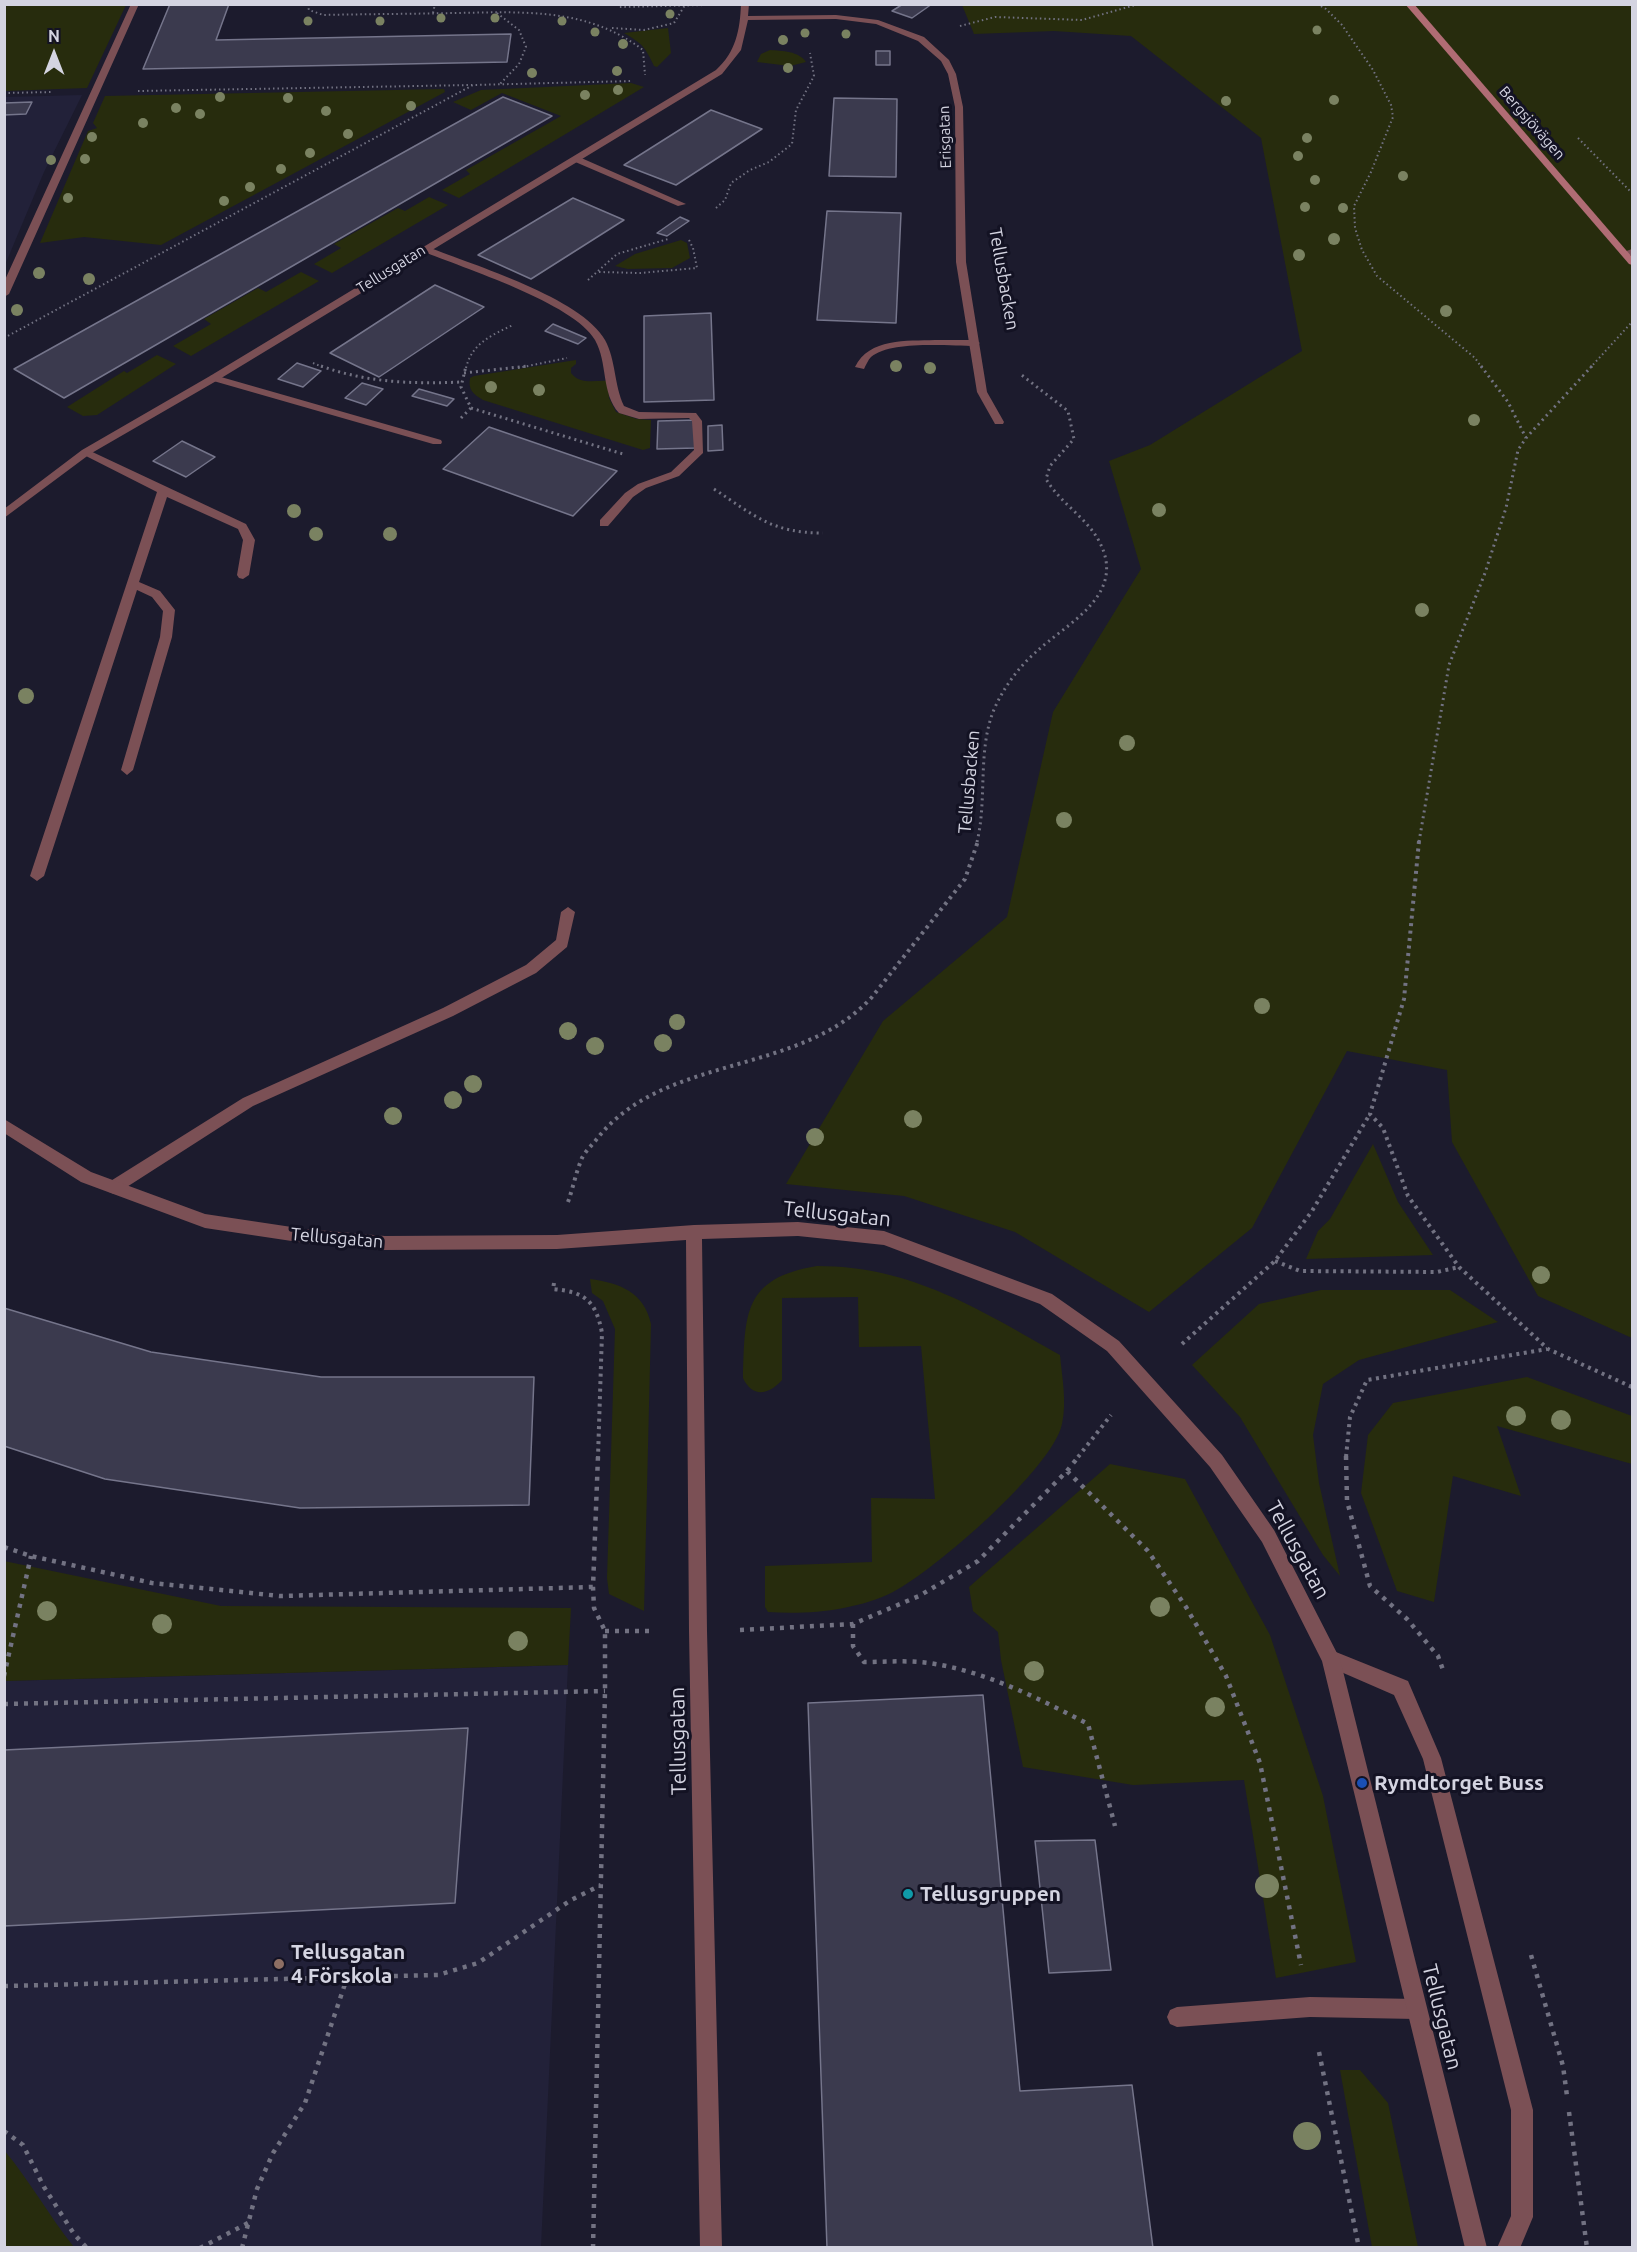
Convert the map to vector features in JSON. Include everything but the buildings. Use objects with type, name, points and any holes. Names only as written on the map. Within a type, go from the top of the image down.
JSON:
[{"type":"main road","name":"Bergsjövägen","points":[[1408,4],[1629,253],[1632,262]]},
{"type":"street","points":[[4,294],[135,4]]},
{"type":"street","name":"Tellusgatan","points":[[4,515],[86,452],[214,378],[723,68],[738,50],[742,40],[745,4]]},
{"type":"street","name":"Erisgatan","points":[[745,18],[836,16],[878,22],[921,39],[945,60],[952,74],[959,107],[961,262],[982,392],[999,422]]},
{"type":"street","points":[[576,159],[681,204]]},
{"type":"street","points":[[425,249],[560,304],[601,340],[610,365],[615,401],[621,410],[637,415],[692,415],[697,420],[699,451],[675,474],[642,486],[629,495],[604,523]]},
{"type":"street","points":[[860,367],[865,357],[878,349],[901,345],[975,343]]},
{"type":"street","points":[[214,378],[437,442]]},
{"type":"street","points":[[86,452],[242,527],[249,540],[243,575]]},
{"type":"street","points":[[37,876],[163,491]]},
{"type":"street","points":[[127,770],[166,637],[169,610],[156,594],[132,584]]},
{"type":"street","points":[[114,1187],[248,1102],[448,1012],[531,969],[562,943],[568,912]]},
{"type":"street","name":"Tellusgatan","points":[[4,1125],[86,1177],[205,1221],[305,1236],[386,1243],[557,1242],[694,1232],[798,1229],[884,1238],[1046,1299],[1113,1346],[1216,1461],[1268,1536],[1331,1659],[1476,2247]]},
{"type":"street","name":"Tellusgatan","points":[[694,1232],[698,1631],[711,2247]]},
{"type":"street","points":[[1331,1659],[1401,1688],[1432,1758],[1522,2110],[1522,2217],[1508,2247]]},
{"type":"street","points":[[1177,2017],[1310,2007],[1416,2009]]},
{"type":"path","points":[[307,4],[309,10],[323,15],[497,12],[566,14],[611,28],[631,40],[643,50],[646,80]]},
{"type":"path","points":[[433,13],[435,4]]},
{"type":"path","points":[[617,4],[619,7],[708,5]]},
{"type":"path","points":[[959,26],[995,17],[1053,21],[1082,20],[1139,4]]},
{"type":"path","points":[[1317,4],[1341,25],[1373,70],[1391,105],[1393,117],[1354,207],[1355,228],[1362,250],[1377,276],[1474,358],[1508,402],[1526,438]]},
{"type":"path","points":[[611,28],[644,30],[674,23],[685,5]]},
{"type":"path","points":[[497,12],[515,24],[524,35],[526,49],[523,61],[499,84]]},
{"type":"path","points":[[709,214],[725,200],[731,183],[769,162],[792,144],[796,110],[814,76],[810,51]]},
{"type":"path","points":[[4,93],[635,81]]},
{"type":"path","points":[[4,338],[473,85]]},
{"type":"path","points":[[598,272],[640,273],[697,268],[691,242],[684,234]]},
{"type":"path","points":[[437,442],[471,408],[461,387],[468,358],[482,340],[507,327],[553,310],[618,255],[673,238]]},
{"type":"path","points":[[1182,1344],[1275,1261],[1312,1212],[1370,1114],[1404,999],[1413,887],[1425,798],[1449,665],[1485,573],[1506,508],[1518,450],[1526,438],[1632,322]]},
{"type":"path","points":[[269,344],[324,367],[373,382],[408,384],[462,382]]},
{"type":"path","points":[[464,373],[523,367],[604,349]]},
{"type":"path","name":"Tellusbacken","points":[[557,1242],[576,1168],[594,1140],[613,1122],[653,1093],[682,1081],[815,1038],[849,1020],[869,1002],[966,879],[972,865],[981,827],[988,719],[1004,690],[1027,660],[1083,615],[1101,591],[1107,567],[1106,554],[1095,533],[1055,496],[1046,479],[1050,466],[1074,439],[1068,411],[1017,370]]},
{"type":"path","points":[[1370,1114],[1383,1128],[1407,1197],[1459,1268],[1548,1349],[1632,1387]]},
{"type":"path","points":[[557,1242],[553,1289],[571,1290],[584,1295],[594,1307],[602,1333],[593,1587],[594,1608],[604,1631],[605,1691],[593,2247]]},
{"type":"path","points":[[1275,1261],[1300,1271],[1437,1272],[1459,1268]]},
{"type":"path","points":[[604,1631],[698,1631],[853,1624],[919,1596],[978,1561],[1067,1471],[1111,1415]]},
{"type":"path","points":[[1067,1471],[1148,1551],[1186,1607],[1226,1676],[1260,1763],[1359,2247]]},
{"type":"path","points":[[4,1547],[30,1556],[152,1583],[280,1596],[593,1587]]},
{"type":"path","points":[[4,1676],[30,1556]]},
{"type":"path","points":[[853,1624],[853,1646],[864,1662],[936,1664],[986,1677],[1048,1703],[1088,1724],[1115,1826]]},
{"type":"path","points":[[4,1704],[605,1691]]},
{"type":"path","points":[[4,1986],[438,1975],[478,1963],[571,1900],[601,1885]]},
{"type":"path","points":[[242,2247],[257,2189],[273,2153],[305,2103],[347,1978]]},
{"type":"path","points":[[4,2131],[23,2145],[44,2187],[74,2234],[87,2247]]},
{"type":"path","points":[[200,2247],[248,2223]]},
{"type":"shaded area","points":[[82,95],[44,172],[5,265],[5,97]]},
{"type":"shaded area","name":"Tellusgatan 4 Förskola","points":[[568,1665],[541,2247],[5,2247],[4,1681]]},
{"type":"green space","points":[[4,5],[126,5],[87,88],[5,91]]},
{"type":"green space","points":[[962,5],[1632,5],[1632,1338],[1538,1296],[1452,1142],[1447,1070],[1347,1051],[1252,1228],[1149,1312],[1015,1232],[904,1196],[786,1184],[883,1021],[1007,917],[1053,712],[1141,569],[1109,461],[1150,445],[1302,351],[1261,138],[1131,36],[1054,31],[974,34]]},
{"type":"green space","points":[[668,28],[671,53],[657,67],[654,66],[643,46],[624,33]]},
{"type":"green space","points":[[770,50],[795,54],[806,62],[790,66],[757,62],[761,54]]},
{"type":"green space","points":[[631,83],[644,87],[459,198],[442,190],[470,174],[466,170],[561,116],[502,93],[471,110],[453,102],[481,90]]},
{"type":"green space","points":[[444,89],[445,92],[161,245],[84,237],[40,243],[88,131],[97,128],[93,123],[105,96]]},
{"type":"green space","points":[[429,197],[448,205],[332,273],[314,264],[341,248],[334,244],[398,208],[405,211]]},
{"type":"green space","points":[[681,240],[687,243],[690,258],[672,268],[628,269],[615,266],[635,254]]},
{"type":"green space","points":[[301,272],[319,281],[191,356],[173,346],[211,324],[204,319],[258,288],[266,292]]},
{"type":"green space","points":[[157,355],[176,364],[97,415],[83,416],[67,407],[124,371],[127,373]]},
{"type":"green space","points":[[576,360],[576,364],[571,368],[571,373],[575,377],[583,381],[608,381],[609,398],[616,412],[637,419],[651,420],[650,448],[643,450],[483,400],[474,394],[470,386],[470,378],[474,376]]},
{"type":"green space","points":[[1373,1144],[1398,1202],[1433,1255],[1306,1259],[1318,1231],[1330,1219]]},
{"type":"green space","points":[[817,1266],[851,1268],[915,1282],[973,1307],[1060,1355],[1064,1390],[1062,1424],[1054,1443],[1038,1466],[1015,1491],[990,1517],[912,1581],[879,1598],[848,1607],[800,1613],[768,1612],[765,1607],[765,1566],[872,1562],[871,1498],[935,1499],[921,1346],[859,1347],[858,1297],[782,1298],[782,1380],[772,1389],[761,1392],[751,1389],[743,1378],[745,1335],[753,1302],[774,1280]]},
{"type":"green space","points":[[590,1279],[611,1283],[629,1291],[643,1304],[651,1324],[644,1611],[609,1594],[607,1578],[615,1329],[603,1301],[592,1293]]},
{"type":"green space","points":[[1321,1290],[1450,1290],[1498,1322],[1359,1360],[1323,1384],[1313,1435],[1319,1483],[1340,1576],[1323,1555],[1240,1417],[1192,1365],[1259,1304]]},
{"type":"green space","points":[[1527,1377],[1632,1416],[1632,1464],[1497,1426],[1521,1496],[1453,1476],[1434,1602],[1397,1591],[1361,1493],[1368,1435],[1393,1403]]},
{"type":"green space","points":[[1110,1464],[1185,1479],[1270,1635],[1323,1796],[1356,1962],[1276,1978],[1244,1780],[1133,1785],[1023,1767],[1001,1660],[998,1632],[973,1611],[969,1587]]},
{"type":"green space","points":[[4,1561],[221,1606],[571,1608],[568,1665],[5,1681]]},
{"type":"green space","points":[[1340,2070],[1360,2070],[1388,2103],[1418,2247],[1372,2247]]},
{"type":"green space","points":[[4,2150],[56,2223],[74,2247],[5,2247]]},
{"type":"place","name":"Rymdtorget Buss","points":[[1362,1783]]},
{"type":"place","name":"Tellusgruppen","points":[[908,1894]]},
{"type":"place","name":"Tellusgatan 4 Förskola","points":[[279,1964]]}]
